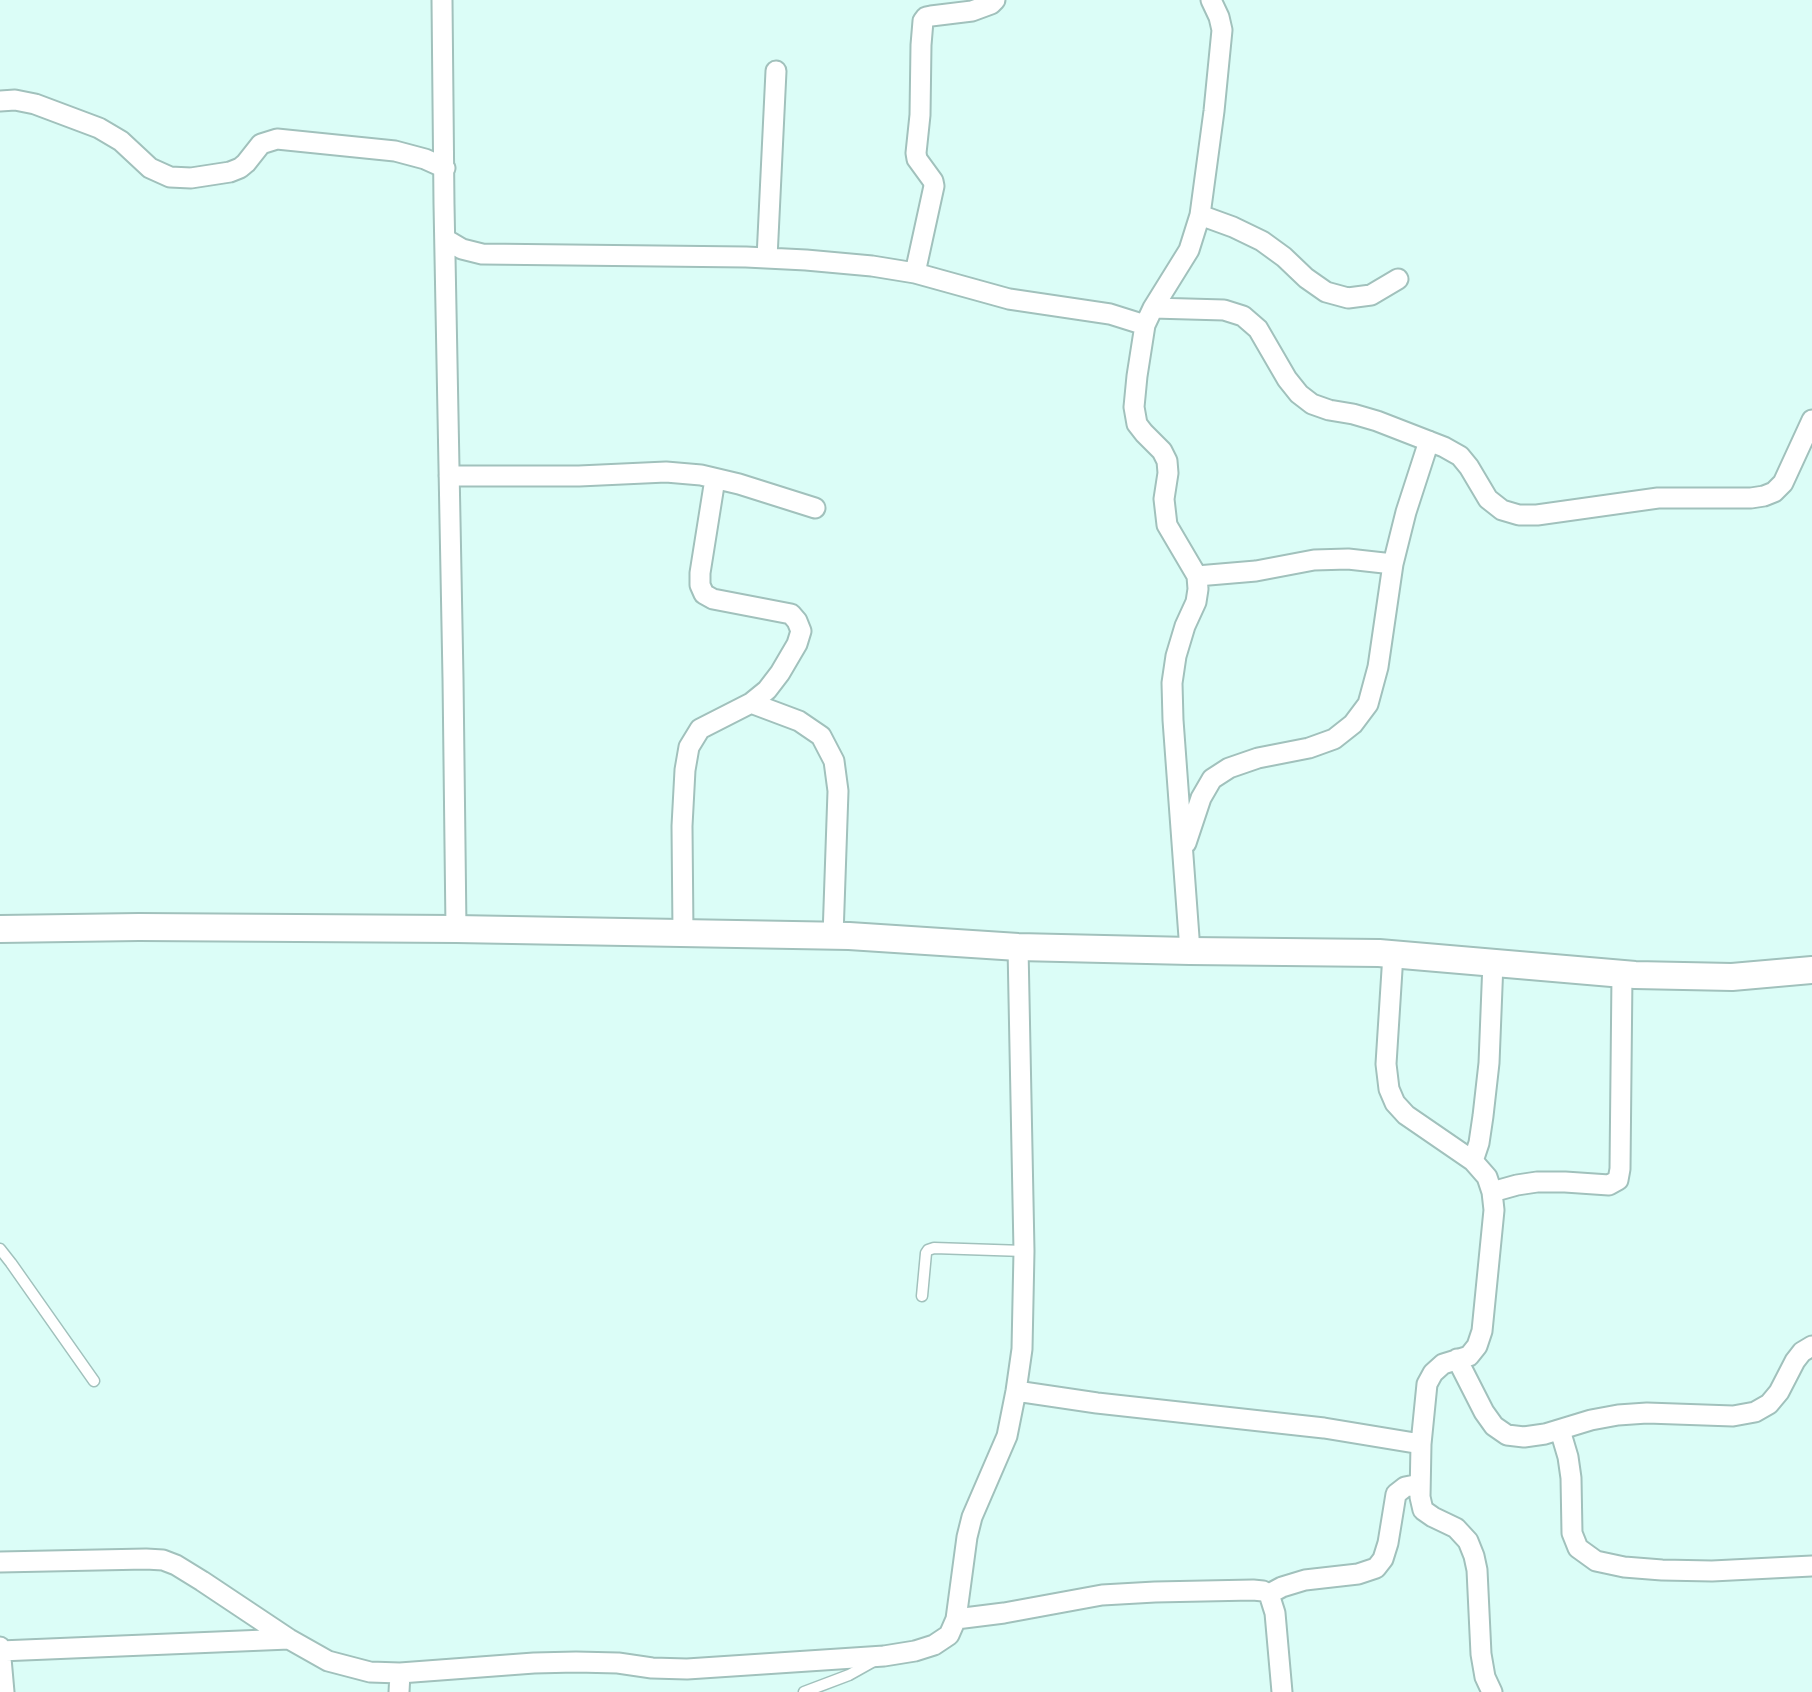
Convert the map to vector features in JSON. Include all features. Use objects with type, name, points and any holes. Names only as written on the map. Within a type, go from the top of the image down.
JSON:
[{"type":"street","points":[[443,0],[456,929]]},
{"type":"street","points":[[915,273],[934,186],[933,181],[920,167],[916,153],[923,21],[930,16],[972,11],[995,0]]},
{"type":"street","points":[[1190,951],[1172,683],[1176,656],[1196,602],[1197,576],[1167,525],[1164,499],[1167,461],[1162,451],[1137,424],[1134,407],[1149,316],[1189,250],[1200,215],[1222,30],[1211,0]]},
{"type":"street","points":[[766,258],[776,71]]},
{"type":"street","points":[[0,101],[15,100],[35,104],[99,128],[121,141],[150,167],[170,177],[191,178],[230,172],[246,163],[261,144],[276,138],[395,151],[445,168]]},
{"type":"street","points":[[1200,215],[1262,241],[1326,292],[1348,298],[1371,295],[1398,279]]},
{"type":"street","points":[[445,239],[463,249],[482,254],[766,258],[872,266],[915,273],[1009,299],[1110,314],[1149,316],[1224,310],[1243,316],[1258,329],[1287,379],[1298,394],[1312,404],[1377,421],[1460,456],[1488,499],[1502,510],[1519,515],[1537,515],[1658,498],[1764,496],[1774,492],[1783,483],[1812,420]]},
{"type":"street","points":[[1182,854],[1201,798],[1212,779],[1229,768],[1258,758],[1334,739],[1353,724],[1368,704],[1378,667],[1393,564],[1406,512],[1429,441]]},
{"type":"street","points":[[449,475],[579,476],[666,472],[701,475],[815,508]]},
{"type":"street","points":[[683,933],[682,826],[689,747],[700,729],[751,703],[767,690],[797,644],[801,631],[791,614],[713,599],[704,594],[699,573],[715,479]]},
{"type":"street","points":[[1197,576],[1256,571],[1314,560],[1348,559],[1393,564]]},
{"type":"street","points":[[751,703],[799,721],[821,736],[834,761],[838,791],[833,936]]},
{"type":"street","points":[[0,929],[456,929],[833,936],[1018,947],[1393,954],[1622,974],[1732,977],[1812,970]]},
{"type":"street","points":[[0,1562],[163,1560],[176,1565],[289,1639],[328,1661],[399,1683],[534,1663],[618,1663],[687,1669],[884,1656],[934,1645],[949,1635],[956,1619],[963,1559],[972,1517],[1007,1436],[1022,1349],[1024,1251],[1018,947]]},
{"type":"street","points":[[1393,954],[1386,1064],[1389,1089],[1395,1103],[1406,1115],[1473,1161],[1487,1177],[1492,1192],[1494,1210],[1482,1331],[1478,1346],[1469,1356],[1443,1364],[1433,1373],[1427,1384],[1420,1484],[1423,1510],[1456,1528],[1468,1541],[1474,1556],[1481,1654],[1485,1677],[1492,1692]]},
{"type":"street","points":[[1473,1161],[1482,1125],[1489,1063],[1493,962]]},
{"type":"street","points":[[1775,973],[1812,979]]},
{"type":"street","points":[[1492,1192],[1537,1182],[1609,1185],[1618,1181],[1622,974]]},
{"type":"street","points":[[1457,1359],[1494,1426],[1507,1435],[1524,1437],[1545,1434],[1591,1420],[1628,1414],[1734,1416],[1755,1412],[1769,1404],[1779,1392],[1795,1361],[1802,1352],[1812,1346]]},
{"type":"street","points":[[1016,1391],[1097,1403],[1324,1428],[1421,1444]]},
{"type":"street","points":[[1560,1430],[1571,1478],[1572,1533],[1578,1548],[1596,1561],[1624,1567],[1712,1571],[1812,1566]]},
{"type":"street","points":[[1269,1594],[1305,1580],[1358,1574],[1376,1568],[1383,1559],[1388,1543],[1396,1494],[1405,1487],[1420,1484]]},
{"type":"street","points":[[956,1619],[1102,1595],[1263,1591],[1269,1594],[1275,1613],[1282,1692]]},
{"type":"street","points":[[4,1692],[0,1649],[289,1639]]},
{"type":"lane","points":[[0,1249],[94,1381]]},
{"type":"lane","points":[[922,1296],[928,1250],[1024,1251]]},
{"type":"lane","points":[[804,1692],[849,1675],[884,1656]]}]
